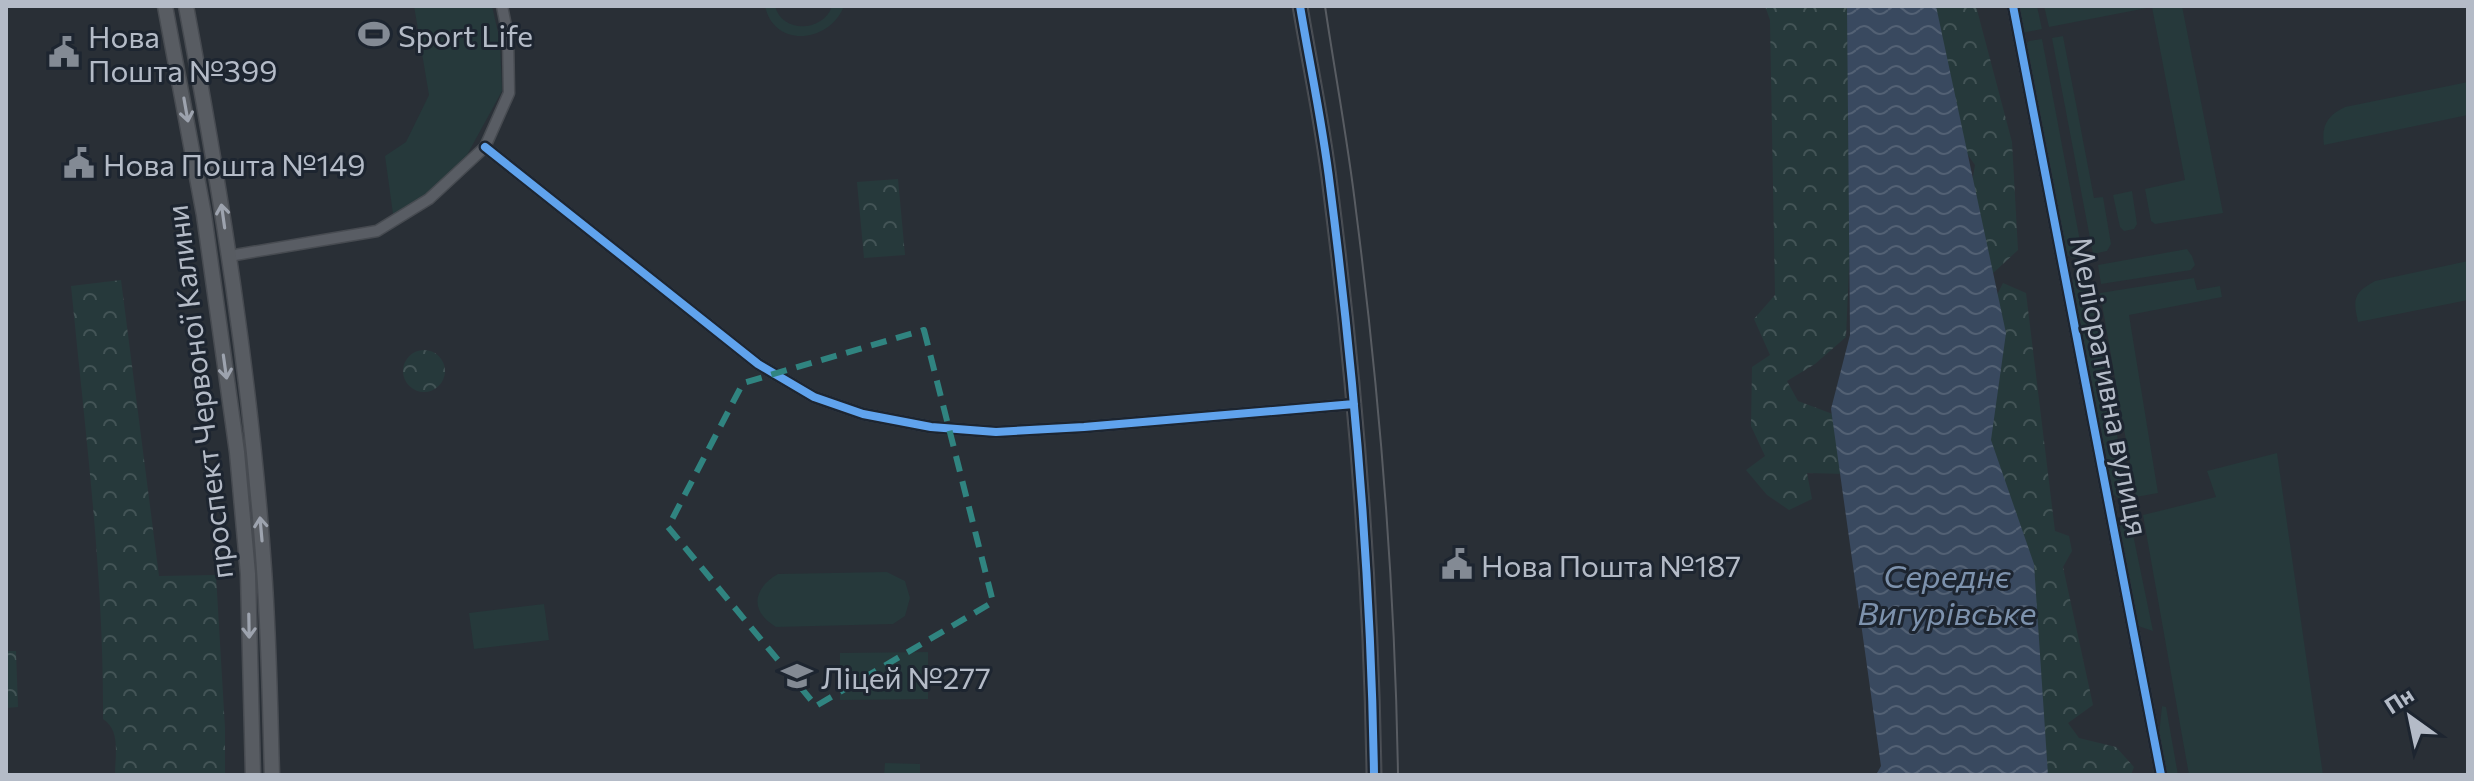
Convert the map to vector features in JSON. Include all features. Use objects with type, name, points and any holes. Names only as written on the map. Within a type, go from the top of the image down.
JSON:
[{"type":"main road","name":"проспект Червоної Калини","points":[[165,6],[204,215],[237,452],[248,574],[253,775]]},
{"type":"main road","name":"проспект Червоної Калини","points":[[186,6],[216,167],[254,448],[265,571],[272,775]]},
{"type":"main road","points":[[1300,6],[1330,188],[1354,404],[1373,695],[1374,775]]},
{"type":"street","name":"проспект Червоної Калини","points":[[229,256],[377,231],[429,199],[485,147],[509,93],[508,36],[502,6]]},
{"type":"street","name":"Меліоративна вулиця","points":[[2013,6],[2161,775]]},
{"type":"street","points":[[485,147],[758,364],[814,397],[863,414],[931,427],[996,432],[1354,404]]},
{"type":"highlighted area","points":[[924,330],[993,602],[816,706],[668,527],[743,383]]},
{"type":"green space","points":[[414,6],[492,6],[500,41],[502,91],[467,155],[426,194],[393,214],[385,156],[406,142],[429,95]]},
{"type":"green space","points":[[765,6],[775,6],[786,21],[803,26],[821,21],[832,6],[844,6],[827,28],[803,36],[790,35],[779,29],[770,20]]},
{"type":"green space","points":[[1765,6],[1848,6],[1855,131],[1846,337],[1815,364],[1787,381],[1798,401],[1838,416],[1847,474],[1807,473],[1812,499],[1789,510],[1767,495],[1746,470],[1765,456],[1751,426],[1752,367],[1770,355],[1754,319],[1775,295],[1770,20]]},
{"type":"green space","points":[[1918,6],[1976,6],[2012,142],[2018,250],[1990,276],[1962,241],[1975,165],[1943,120]]},
{"type":"green space","points":[[2017,6],[2037,6],[2042,29],[2022,33]]},
{"type":"green space","points":[[2044,6],[2182,6],[2223,213],[2155,224],[2151,221],[2145,189],[2185,180],[2152,7],[2049,27]]},
{"type":"green space","points":[[2063,36],[2094,198],[2103,197],[2111,244],[2107,251],[2093,254],[2052,38]]},
{"type":"green space","points":[[2042,39],[2083,257],[2080,258],[2071,257],[2064,251],[2024,46],[2029,41]]},
{"type":"green space","points":[[2468,82],[2468,115],[2324,145],[2327,122],[2345,107]]},
{"type":"green space","points":[[898,179],[905,255],[864,258],[857,182]]},
{"type":"green space","points":[[2132,191],[2137,224],[2134,229],[2124,231],[2120,227],[2113,195]]},
{"type":"green space","points":[[2187,249],[2195,265],[2191,270],[2101,284],[2098,265]]},
{"type":"green space","points":[[2468,261],[2468,300],[2358,322],[2356,297],[2375,281]]},
{"type":"green space","points":[[2086,268],[2129,500],[2118,498],[2110,489],[2071,283]]},
{"type":"green space","points":[[2194,278],[2197,290],[2220,286],[2222,297],[2129,315],[2158,493],[2136,497],[2100,293]]},
{"type":"green space","points":[[121,280],[159,576],[216,575],[225,775],[115,775],[115,737],[103,719],[97,556],[71,286]]},
{"type":"green space","points":[[2003,283],[2026,293],[2055,531],[2069,536],[2072,551],[2063,567],[2093,705],[2068,723],[2079,738],[2116,747],[2134,767],[2131,775],[2040,775],[1978,423],[1985,319]]},
{"type":"green space","points":[[424,350],[439,356],[445,371],[439,386],[424,392],[409,386],[403,371],[409,356]]},
{"type":"green space","points":[[2277,453],[2323,775],[2189,775],[2143,515],[2216,497],[2207,471]]},
{"type":"green space","points":[[2129,515],[2153,631],[2138,626],[2118,529],[2122,519]]},
{"type":"green space","points":[[887,572],[905,581],[910,598],[905,616],[893,624],[776,627],[767,621],[758,607],[763,586],[778,574]]},
{"type":"green space","points":[[544,604],[549,640],[474,649],[469,613]]},
{"type":"green space","points":[[6,651],[16,651],[18,707],[6,708]]},
{"type":"green space","points":[[928,652],[928,699],[840,700],[840,653]]},
{"type":"green space","points":[[2162,706],[2166,707],[2178,775],[2166,775],[2159,735]]},
{"type":"green space","points":[[885,763],[920,764],[920,775],[884,775]]},
{"type":"water","name":"Середнє Вигурівське","points":[[1847,6],[1936,6],[2006,333],[1991,440],[2034,564],[2048,775],[1876,775],[1881,766],[1831,409],[1850,335]]},
{"type":"tram line","points":[[1325,6],[1353,185],[1379,422],[1394,633],[1398,775]]},
{"type":"cycle path","points":[[1300,6],[1327,164],[1354,406],[1365,554],[1374,775]]},
{"type":"cycle path","points":[[2013,6],[2161,775]]},
{"type":"cycle path","points":[[485,147],[758,364],[814,397],[863,414],[931,427],[996,432],[1354,404]]},
{"type":"place","name":"Sport Life","points":[[374,34]]},
{"type":"place","name":"Нова Пошта №399","points":[[64,52]]},
{"type":"place","name":"Нова Пошта №149","points":[[79,163]]},
{"type":"place","name":"Нова Пошта №187","points":[[1457,564]]},
{"type":"place","name":"Ліцей №277","points":[[797,676]]}]
